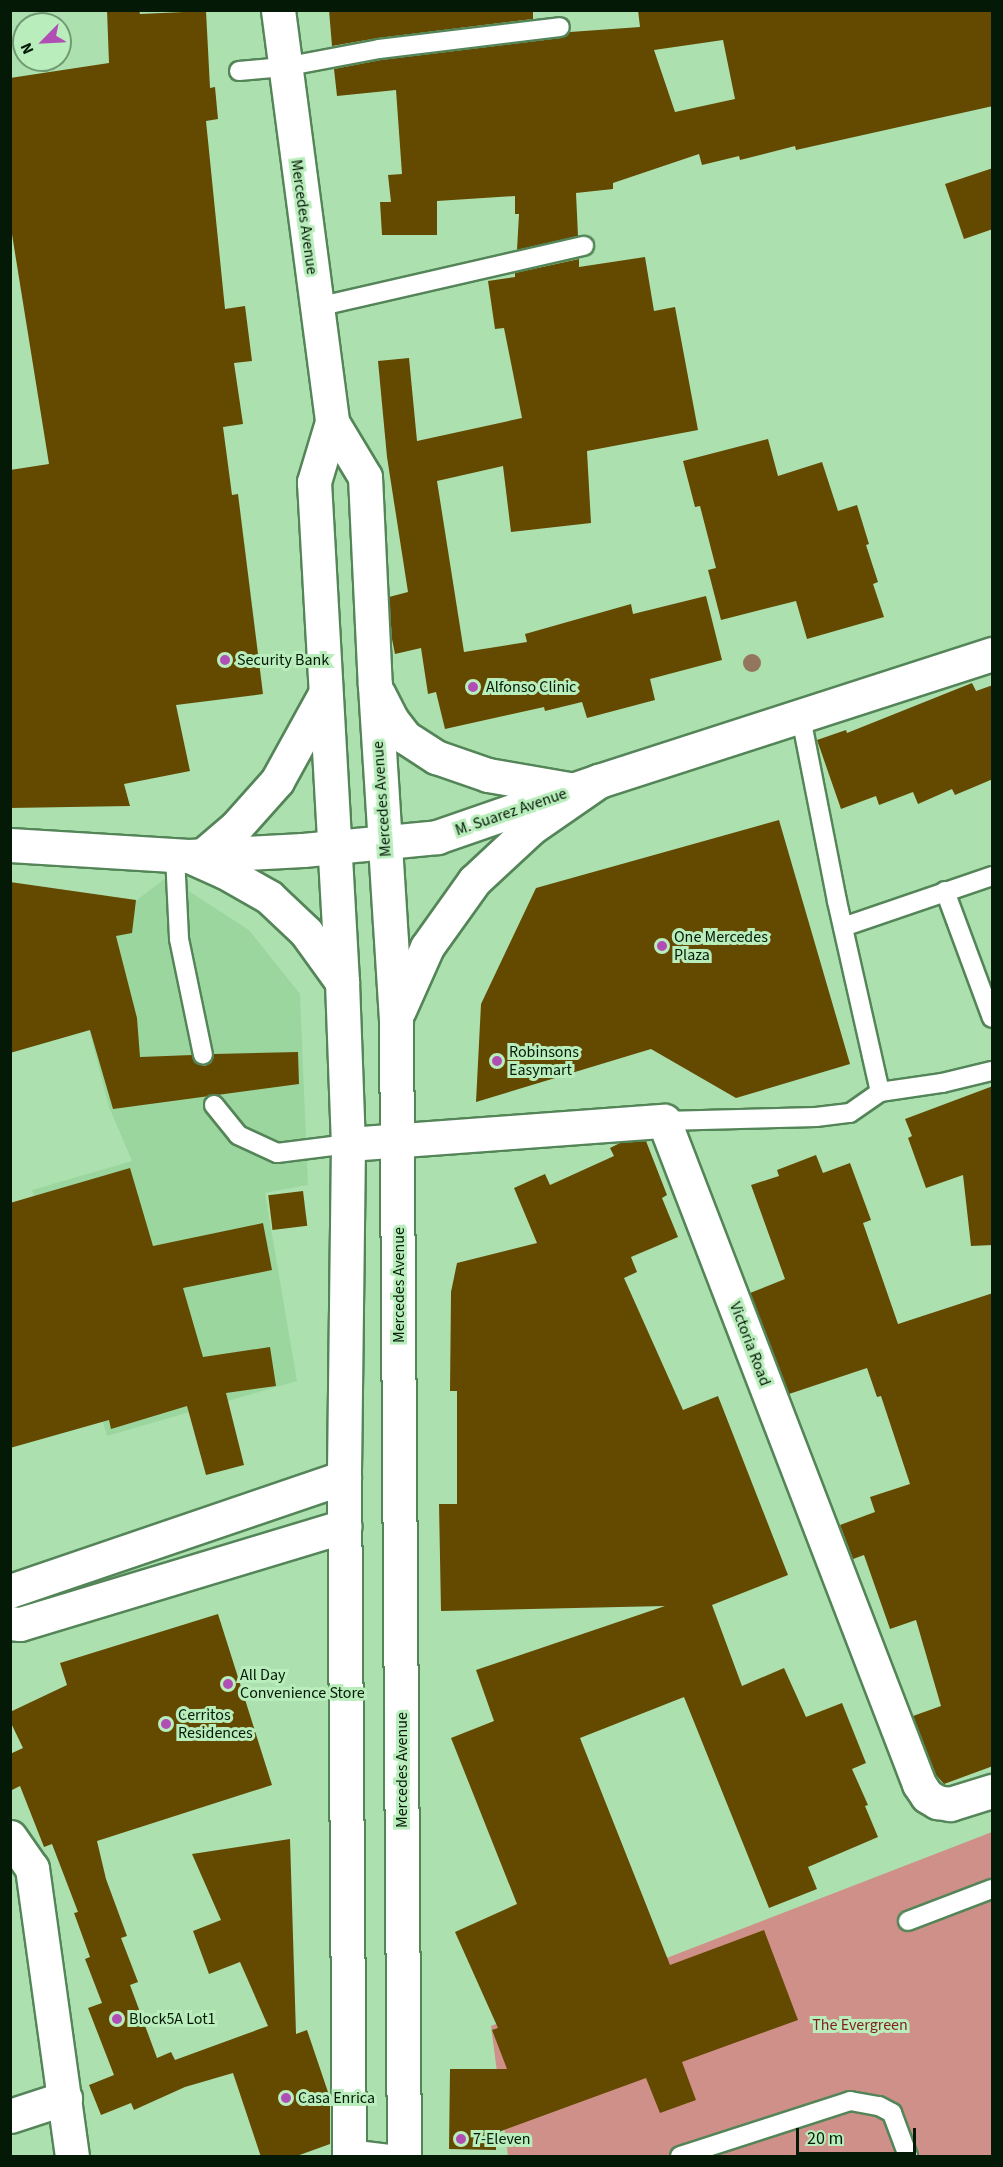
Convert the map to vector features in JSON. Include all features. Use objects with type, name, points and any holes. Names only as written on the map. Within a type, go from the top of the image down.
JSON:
[{"type":"main road","name":"Mercedes Avenue","points":[[278,10],[332,422],[364,477],[396,1018],[399,1140],[405,2156]]},
{"type":"main road","name":"Mercedes Avenue","points":[[332,422],[314,482],[342,982],[348,1144],[344,1477],[349,2153]]},
{"type":"main road","name":"M. Suarez Avenue","points":[[10,845],[188,856],[334,848],[437,837],[993,654]]},
{"type":"main road","points":[[375,686],[391,719],[405,736],[436,758],[488,775],[587,786]]},
{"type":"main road","points":[[188,856],[236,827],[277,781],[325,694]]},
{"type":"main road","points":[[396,1018],[427,947],[474,881],[531,828],[587,786]]},
{"type":"main road","points":[[188,856],[234,876],[269,897],[306,932],[342,982]]},
{"type":"main road","points":[[348,1144],[664,1121]]},
{"type":"main road","name":"Victoria Road","points":[[664,1121],[919,1784],[932,1799],[950,1804],[993,1791]]},
{"type":"main road","points":[[10,1591],[344,1477]]},
{"type":"main road","points":[[10,1623],[20,1624],[345,1526]]},
{"type":"main road","points":[[10,1837],[32,1868],[72,2157]]},
{"type":"main road","points":[[10,2116],[65,2098]]},
{"type":"lane","points":[[239,72],[284,67],[379,49],[560,27]]},
{"type":"lane","points":[[317,307],[584,246]]},
{"type":"lane","points":[[801,717],[843,927],[880,1092]]},
{"type":"lane","points":[[188,856],[179,939],[203,1054]]},
{"type":"lane","points":[[843,927],[993,876]]},
{"type":"lane","points":[[945,891],[993,1018]]},
{"type":"lane","points":[[664,1121],[816,1117],[850,1113],[880,1092],[942,1083],[993,1071]]},
{"type":"lane","points":[[214,1105],[238,1135],[278,1153],[348,1144]]},
{"type":"lane","points":[[97,1560],[111,1597]]},
{"type":"lane","points":[[908,1921],[993,1888]]},
{"type":"lane","points":[[680,2157],[850,2101],[879,2106],[891,2113],[908,2157]]},
{"type":"lane","points":[[349,2153],[405,2156]]},
{"type":"shaded area","points":[[167,877],[249,930],[300,994],[308,1185],[265,1193],[297,1381],[107,1436],[32,1190],[132,1161],[109,1107],[69,952]]},
{"type":"green space","name":"The Evergreen","points":[[992,1832],[992,2156],[508,2156],[491,2026]]},
{"type":"building","points":[[107,10],[139,10],[140,14],[206,11],[210,88],[215,87],[218,119],[206,121],[225,309],[245,306],[252,361],[234,363],[243,424],[223,427],[232,495],[238,494],[263,694],[176,705],[190,771],[124,784],[130,806],[10,808],[10,470],[49,464],[10,222],[10,78],[50,72],[72,72],[72,69],[109,63]]},
{"type":"building","points":[[329,10],[533,10],[533,19],[378,38],[332,46]]},
{"type":"building","points":[[638,10],[993,10],[993,106],[796,150],[795,146],[740,160],[739,156],[702,165],[699,154],[613,183],[613,189],[576,193],[578,236],[517,250],[519,214],[515,214],[515,196],[437,201],[437,235],[382,235],[380,202],[391,202],[388,175],[402,174],[396,90],[337,96],[334,69],[381,60],[561,38],[570,32],[640,27]],"holes":[[[723,40],[735,99],[675,112],[654,50]]]},
{"type":"building","points":[[993,168],[993,229],[964,239],[945,184]]},
{"type":"building","points":[[645,257],[654,311],[675,307],[698,430],[587,451],[591,523],[511,532],[503,466],[437,481],[464,652],[527,642],[525,634],[631,604],[633,614],[706,596],[722,660],[650,679],[655,700],[587,718],[582,702],[545,711],[544,707],[445,729],[436,692],[428,694],[421,648],[395,654],[392,639],[389,597],[408,592],[387,457],[378,361],[409,358],[417,441],[522,418],[504,328],[495,329],[488,281],[515,277],[515,273],[579,259],[579,267]]},
{"type":"building","points":[[768,439],[778,476],[822,462],[838,511],[857,505],[869,544],[866,545],[878,582],[873,584],[884,617],[807,639],[796,601],[721,620],[708,570],[716,568],[700,506],[695,507],[683,461]]},
{"type":"building","points":[[972,683],[976,691],[993,685],[993,779],[955,795],[952,789],[918,804],[913,792],[879,805],[876,796],[841,809],[817,740],[846,730],[847,733]]},
{"type":"building","name":"One Mercedes Plaza","points":[[779,820],[850,1064],[736,1098],[651,1049],[476,1102],[481,1004],[536,888]]},
{"type":"building","points":[[10,882],[136,900],[132,933],[116,936],[137,1018],[140,1057],[192,1055],[195,1063],[205,1066],[211,1063],[214,1054],[298,1052],[299,1084],[113,1109],[90,1030],[10,1053]]},
{"type":"building","points":[[993,1086],[993,1245],[971,1246],[963,1175],[926,1188],[908,1138],[912,1136],[905,1119]]},
{"type":"building","points":[[646,1141],[667,1195],[662,1198],[678,1237],[631,1257],[637,1272],[624,1278],[683,1410],[718,1396],[788,1575],[712,1605],[742,1686],[784,1668],[806,1717],[842,1703],[866,1763],[852,1769],[868,1805],[865,1806],[878,1837],[808,1867],[817,1889],[769,1908],[684,1697],[580,1738],[670,1965],[764,1930],[798,2020],[682,2062],[696,2100],[660,2113],[646,2078],[496,2133],[496,2150],[449,2149],[450,2069],[507,2069],[492,2030],[498,2028],[455,1932],[517,1904],[451,1738],[494,1721],[476,1670],[665,1606],[441,1611],[439,1504],[457,1504],[457,1391],[450,1391],[451,1292],[457,1263],[537,1243],[514,1188],[545,1174],[550,1185],[614,1156],[610,1148],[620,1143]]},
{"type":"building","points":[[816,1155],[823,1173],[850,1163],[871,1220],[863,1223],[898,1324],[993,1293],[993,1766],[944,1784],[936,1775],[913,1716],[941,1706],[916,1620],[890,1629],[864,1555],[853,1559],[840,1525],[875,1512],[870,1497],[910,1484],[881,1396],[877,1397],[867,1368],[789,1394],[750,1293],[785,1279],[751,1185],[779,1176],[777,1170]]},
{"type":"building","points":[[130,1168],[153,1246],[263,1223],[272,1270],[183,1288],[203,1357],[270,1347],[276,1386],[226,1393],[244,1465],[206,1475],[187,1406],[111,1429],[109,1420],[10,1448],[10,1203]]},
{"type":"building","points":[[303,1191],[307,1226],[273,1230],[268,1195]]},
{"type":"building","points":[[218,1614],[272,1785],[97,1841],[106,1879],[127,1936],[121,1938],[138,1982],[130,1985],[157,2058],[171,2052],[175,2060],[268,2026],[240,1962],[209,1974],[193,1931],[221,1920],[192,1854],[290,1839],[296,2034],[307,2030],[330,2098],[330,2144],[294,2157],[261,2157],[233,2073],[185,2087],[134,2110],[131,2103],[101,2115],[89,2085],[114,2075],[88,2008],[102,2003],[85,1959],[90,1957],[74,1913],[78,1912],[52,1844],[44,1847],[20,1786],[10,1791],[10,1754],[23,1748],[10,1721],[10,1712],[67,1685],[60,1663]]},
{"type":"place","name":"Security Bank","points":[[225,660]]},
{"type":"place","name":"Alfonso Clinic","points":[[473,687]]},
{"type":"place","name":"One Mercedes Plaza","points":[[662,946]]},
{"type":"place","name":"Robinsons Easymart","points":[[497,1061]]},
{"type":"place","name":"All Day Convenience Store","points":[[228,1684]]},
{"type":"place","name":"Cerritos Residences","points":[[166,1724]]},
{"type":"place","name":"Block5A Lot1","points":[[117,2019]]},
{"type":"place","name":"Casa Enrica","points":[[286,2098]]},
{"type":"place","name":"7-Eleven","points":[[461,2139]]}]
